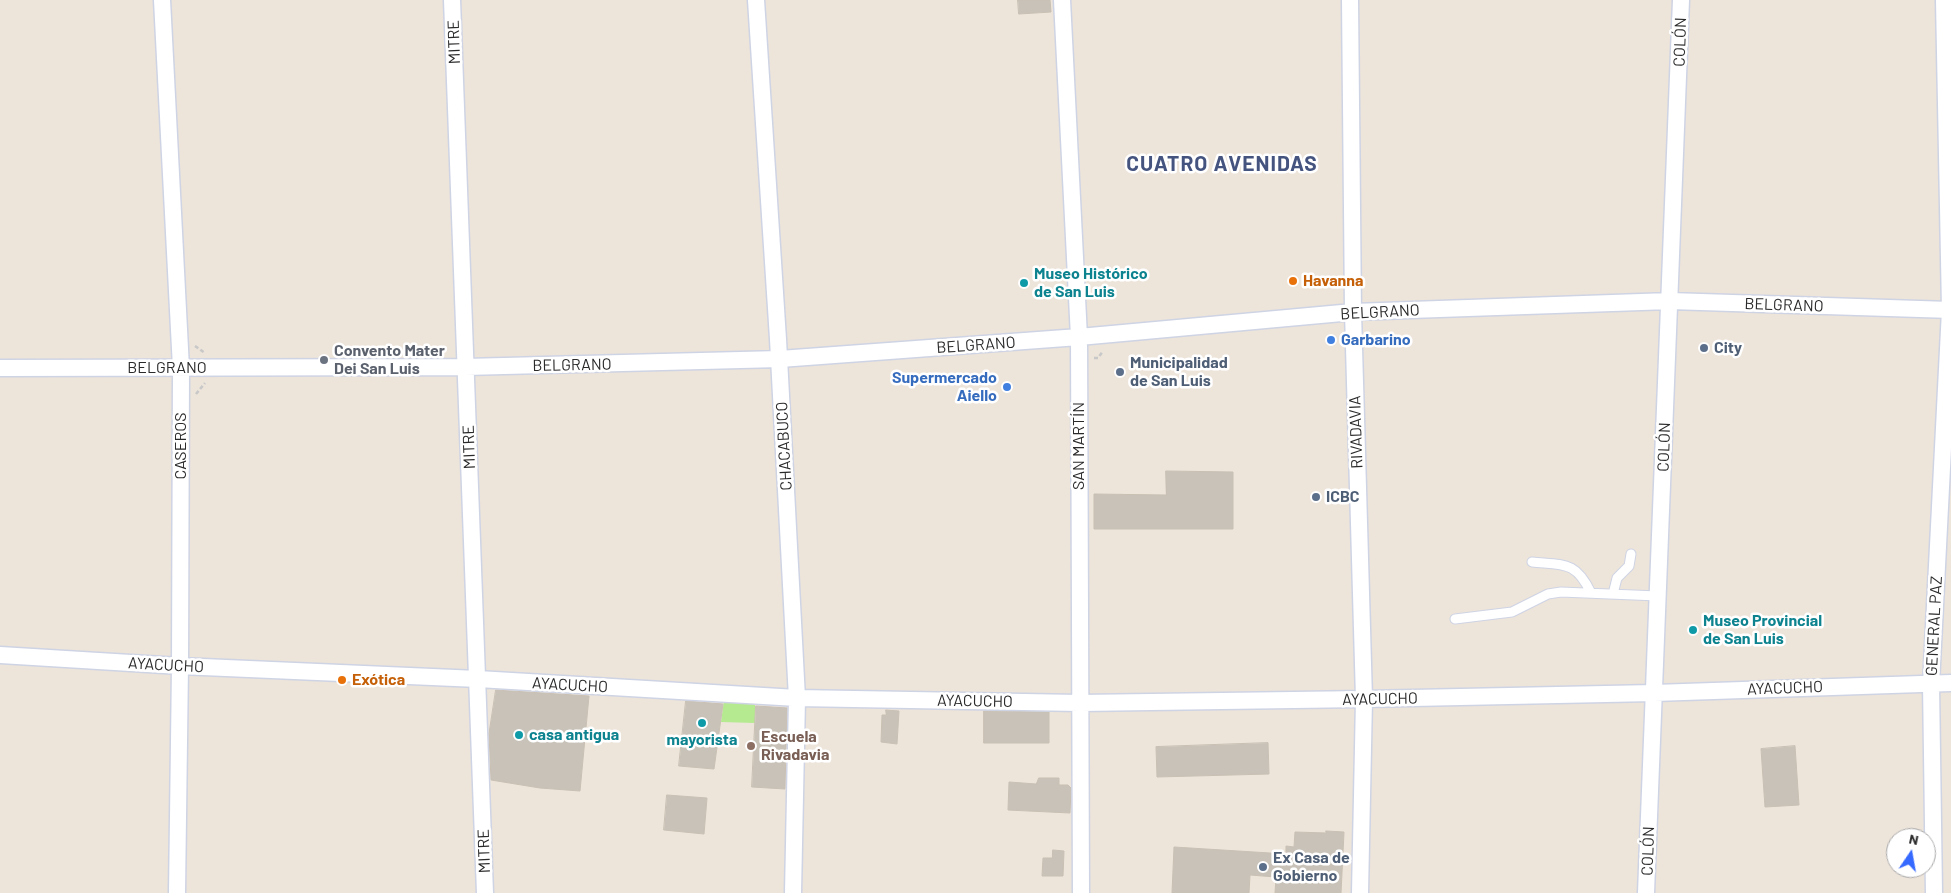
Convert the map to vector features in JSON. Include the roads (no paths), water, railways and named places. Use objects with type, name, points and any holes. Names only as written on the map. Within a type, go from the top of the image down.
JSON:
[{"type":"street","name":"CASEROS","points":[[162,0],[181,368],[177,893]]},
{"type":"street","name":"MITRE","points":[[452,0],[485,893]]},
{"type":"street","name":"CHACABUCO","points":[[756,0],[780,360],[797,698],[792,893]]},
{"type":"street","name":"SAN MARTÍN","points":[[1062,0],[1079,337],[1081,893]]},
{"type":"street","name":"RIVADAVIA","points":[[1350,0],[1353,312],[1364,699],[1360,893]]},
{"type":"street","name":"COLÓN","points":[[1646,893],[1681,0]]},
{"type":"street","name":"GENERAL PAZ","points":[[1934,893],[1931,684],[1951,310],[1944,0]]},
{"type":"street","name":"BELGRANO","points":[[0,368],[465,367],[780,360],[1079,337],[1353,312],[1670,301],[1951,310]]},
{"type":"street","name":"AYACUCHO","points":[[0,655],[180,666],[478,679],[797,698],[1080,703],[1654,693],[1951,683]]},
{"type":"lane","points":[[1613,594],[1616,578],[1629,566],[1631,554]]},
{"type":"lane","points":[[1532,562],[1573,568],[1585,580],[1591,593]]},
{"type":"lane","points":[[1455,620],[1512,612],[1548,594],[1561,592],[1658,596]]},
{"type":"place","name":"Havanna","points":[[1293,281]]},
{"type":"place","name":"Museo Histórico de San Luis","points":[[1024,283]]},
{"type":"place","name":"Garbarino","points":[[1331,340]]},
{"type":"place","name":"City","points":[[1704,348]]},
{"type":"place","name":"Convento Mater Dei San Luis","points":[[324,360]]},
{"type":"place","name":"Municipalidad de San Luis","points":[[1120,372]]},
{"type":"place","name":"Supermercado Aiello","points":[[1007,387]]},
{"type":"place","name":"ICBC","points":[[1316,497]]},
{"type":"place","name":"Museo Provincial de San Luis","points":[[1693,630]]},
{"type":"place","name":"Exótica","points":[[342,680]]},
{"type":"place","name":"mayorista","points":[[702,723]]},
{"type":"place","name":"casa antigua","points":[[519,735]]},
{"type":"place","name":"Escuela Rivadavia","points":[[751,746]]},
{"type":"place","name":"Ex Casa de Gobierno","points":[[1263,867]]},
{"type":"district","name":"CUATRO AVENIDAS","points":[[1222,164]]}]
